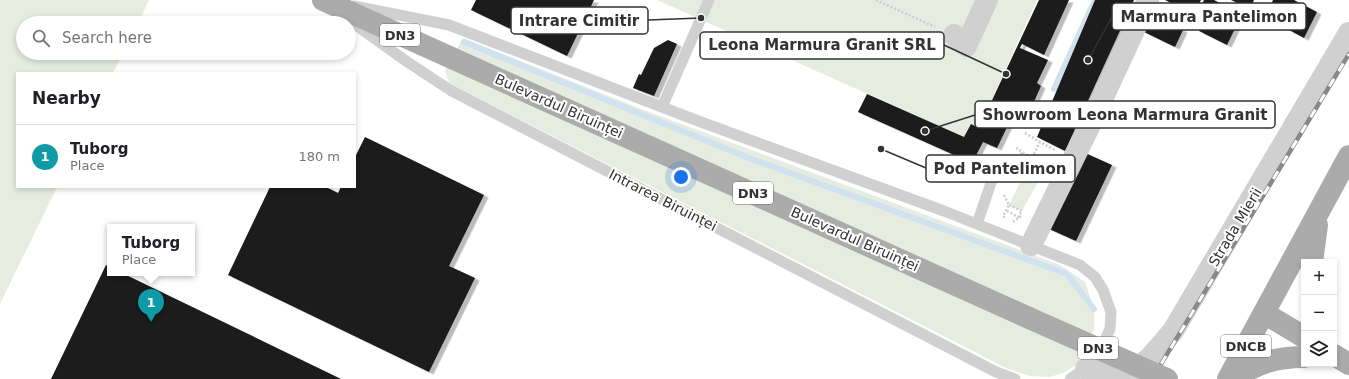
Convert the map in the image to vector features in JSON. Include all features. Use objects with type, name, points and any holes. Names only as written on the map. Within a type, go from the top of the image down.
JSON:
[{"type":"main road","name":"Bulevardul Biruinței","points":[[323,0],[1167,379]]},
{"type":"main road","name":"DNCB","points":[[1228,379],[1349,156]]},
{"type":"main road","points":[[1312,259],[1318,213]]},
{"type":"main road","points":[[1264,313],[1301,335]]},
{"type":"main road","points":[[1234,379],[1257,364],[1273,359],[1301,357]]},
{"type":"street","points":[[954,35],[966,46],[987,0]]},
{"type":"street","points":[[1031,244],[1090,125],[1148,0]]},
{"type":"street","name":"Strada Mierii","points":[[1078,374],[1126,373],[1141,366],[1173,331],[1349,32]]},
{"type":"lane","name":"Intrarea Biruinței","points":[[323,0],[345,16]]},
{"type":"lane","points":[[326,0],[449,25],[662,107],[1031,244],[1080,265],[1095,277],[1103,290],[1110,312],[1110,329],[1095,360],[1078,374]]},
{"type":"lane","points":[[662,107],[710,0]]},
{"type":"lane","name":"Intrarea Biruinței","points":[[356,24],[406,61],[450,90],[848,297],[996,372],[1015,379]]},
{"type":"lane","points":[[978,224],[993,178]]},
{"type":"path","points":[[876,0],[954,35]]},
{"type":"path","points":[[1026,133],[1058,152],[1055,157]]},
{"type":"path","points":[[1032,158],[1040,142]]},
{"type":"path","points":[[1016,148],[1049,166]]},
{"type":"path","points":[[1006,187],[1022,152]]},
{"type":"path","points":[[1046,171],[1052,162]]},
{"type":"path","points":[[998,192],[1003,194],[1009,205],[1022,211],[1014,222],[1003,216],[1009,205]]},
{"type":"path","points":[[1018,217],[1022,216],[1025,210]]},
{"type":"path","points":[[1007,211],[1018,217]]},
{"type":"shaded area","points":[[0,0],[149,0],[141,16],[16,16],[16,60],[120,60],[114,72],[16,72],[16,188],[57,188],[0,304]]},
{"type":"shaded area","points":[[657,0],[1037,0],[979,128],[971,124],[964,137]]},
{"type":"shaded area","points":[[463,38],[641,109],[1060,265],[1085,282],[1094,309],[1094,329],[1082,361],[1065,372],[1050,377],[1030,376],[1006,368],[449,83],[445,70]]},
{"type":"shaded area","points":[[1030,163],[1044,171],[1022,211],[1009,205]]},
{"type":"building","points":[[476,0],[594,0],[567,56],[471,10]]},
{"type":"building","points":[[1039,0],[1069,0],[1044,55],[1022,44],[1020,48],[1048,60],[1037,83],[1041,86],[1033,104],[1026,101],[1014,123],[1010,121],[997,148],[983,142],[972,163],[858,112],[867,94],[964,137],[971,124],[979,128]]},
{"type":"building","points":[[1095,0],[1134,0],[1065,151],[1037,137]]},
{"type":"building","points":[[1165,0],[1201,0],[1188,27],[1167,17],[1173,4]]},
{"type":"building","points":[[1204,0],[1214,0],[1242,14],[1227,45],[1199,31],[1202,25],[1194,21]]},
{"type":"building","points":[[1231,0],[1254,0],[1250,9]]},
{"type":"building","points":[[1273,0],[1294,0],[1317,12],[1304,38],[1265,17]]},
{"type":"building","points":[[1150,14],[1183,30],[1175,47],[1142,31]]},
{"type":"building","points":[[668,40],[677,44],[654,96],[633,88],[654,48]]},
{"type":"building","points":[[365,137],[484,195],[449,266],[475,278],[429,372],[228,275],[270,188],[328,188],[338,193],[340,188],[356,188],[356,155]]},
{"type":"building","points":[[1083,152],[1112,165],[1076,241],[1047,228]]},
{"type":"building","points":[[106,265],[107,276],[128,276],[341,379],[51,379]]},
{"type":"waterway","points":[[1054,89],[1095,0]]},
{"type":"waterway","points":[[464,42],[749,158],[1067,274],[1094,309]]},
{"type":"railway","points":[[1152,379],[1349,54]]},
{"type":"place","name":"Intrare Cimitir","points":[[701,18]]},
{"type":"place","name":"Marmura Pantelimon","points":[[1088,60]]},
{"type":"place","name":"Leona Marmura Granit SRL","points":[[1006,74]]},
{"type":"place","name":"Showroom Leona Marmura Granit","points":[[925,131]]},
{"type":"place","name":"Pod Pantelimon","points":[[881,149]]},
{"type":"place","name":"Tuborg","points":[[151,322]]}]
